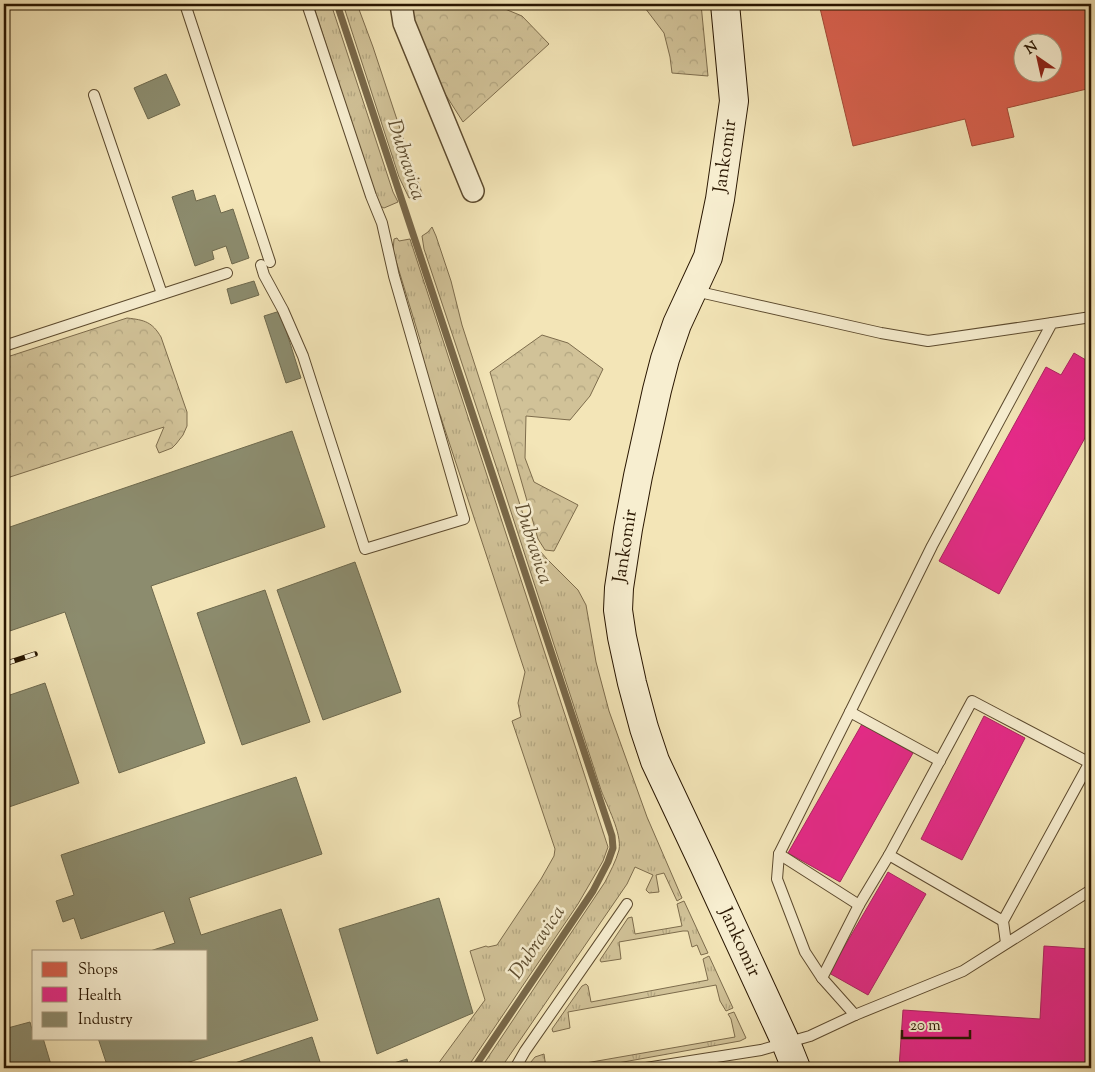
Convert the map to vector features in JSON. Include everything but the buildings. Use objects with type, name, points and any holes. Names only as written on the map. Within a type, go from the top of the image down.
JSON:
[{"type":"street","points":[[401,4],[404,22],[473,191]]},
{"type":"street","name":"Jankomir","points":[[725,4],[734,101],[718,208],[708,256],[677,324],[665,360],[638,476],[619,588],[618,610],[622,638],[644,728],[655,761],[796,1068]]},
{"type":"lane","points":[[185,4],[265,263],[264,275],[283,310],[303,356],[365,549],[464,519],[394,276],[382,223],[368,188],[307,4]]},
{"type":"lane","points":[[94,95],[162,294]]},
{"type":"lane","points":[[4,346],[227,273]]},
{"type":"lane","points":[[693,290],[881,333],[928,341],[1091,317]]},
{"type":"lane","points":[[855,1015],[822,978],[805,952],[777,879],[779,854],[932,546],[1052,323]]},
{"type":"lane","points":[[822,978],[859,905],[889,855],[972,701],[1090,762],[1088,776],[1003,921],[1006,943]]},
{"type":"lane","points":[[850,712],[940,760]]},
{"type":"lane","points":[[779,854],[859,905]]},
{"type":"lane","points":[[889,855],[1003,921]]},
{"type":"lane","points":[[646,1068],[761,1050],[810,1036],[855,1015],[963,971],[1091,890]]},
{"type":"lane","points":[[516,1068],[525,1051],[627,904]]},
{"type":"green space","points":[[313,4],[331,4],[393,192],[398,202],[384,208],[380,206],[375,196]]},
{"type":"green space","points":[[343,4],[357,4],[423,196],[421,197],[420,195],[409,198],[399,177]]},
{"type":"green space","points":[[408,4],[493,4],[522,16],[549,44],[463,122],[428,67]]},
{"type":"green space","points":[[642,4],[701,4],[708,76],[672,73],[664,33]]},
{"type":"green space","points":[[432,227],[451,281],[462,325],[532,542],[578,590],[586,605],[596,662],[609,711],[647,817],[682,898],[677,901],[664,873],[656,875],[659,892],[649,893],[646,890],[653,875],[635,867],[627,884],[502,1068],[481,1068],[605,882],[619,850],[619,843],[616,828],[601,790],[424,249],[422,236]]},
{"type":"green space","points":[[397,238],[399,241],[410,239],[608,847],[603,861],[578,904],[467,1068],[435,1068],[485,1000],[470,951],[497,945],[541,879],[554,856],[555,849],[512,721],[521,717],[518,703],[525,672],[417,345],[421,343],[393,251],[394,239]]},
{"type":"green space","points":[[127,318],[151,325],[161,337],[187,412],[187,426],[183,435],[172,448],[159,453],[156,446],[164,427],[10,477],[4,489],[4,358]]},
{"type":"green space","points":[[542,335],[568,343],[603,369],[590,396],[570,420],[526,416],[525,458],[534,482],[578,505],[554,551],[545,550],[538,539],[490,372]]},
{"type":"green space","points":[[684,901],[708,953],[701,955],[697,945],[692,947],[688,931],[683,931],[619,942],[621,959],[601,962],[600,960],[628,918],[632,917],[635,934],[682,926],[677,904]]},
{"type":"green space","points":[[709,956],[733,1008],[726,1011],[720,1001],[716,985],[568,1012],[570,1028],[553,1032],[552,1029],[582,986],[586,984],[591,1002],[708,980],[703,959]]},
{"type":"green space","points":[[734,1012],[746,1038],[740,1041],[590,1068],[557,1068],[735,1037],[728,1014]]},
{"type":"green space","points":[[544,1054],[546,1068],[526,1068],[535,1057]]},
{"type":"waterway","name":"Dubravica","points":[[337,4],[612,836],[613,848],[593,891],[474,1068]]},
{"type":"railway","points":[[4,664],[35,654]]}]
